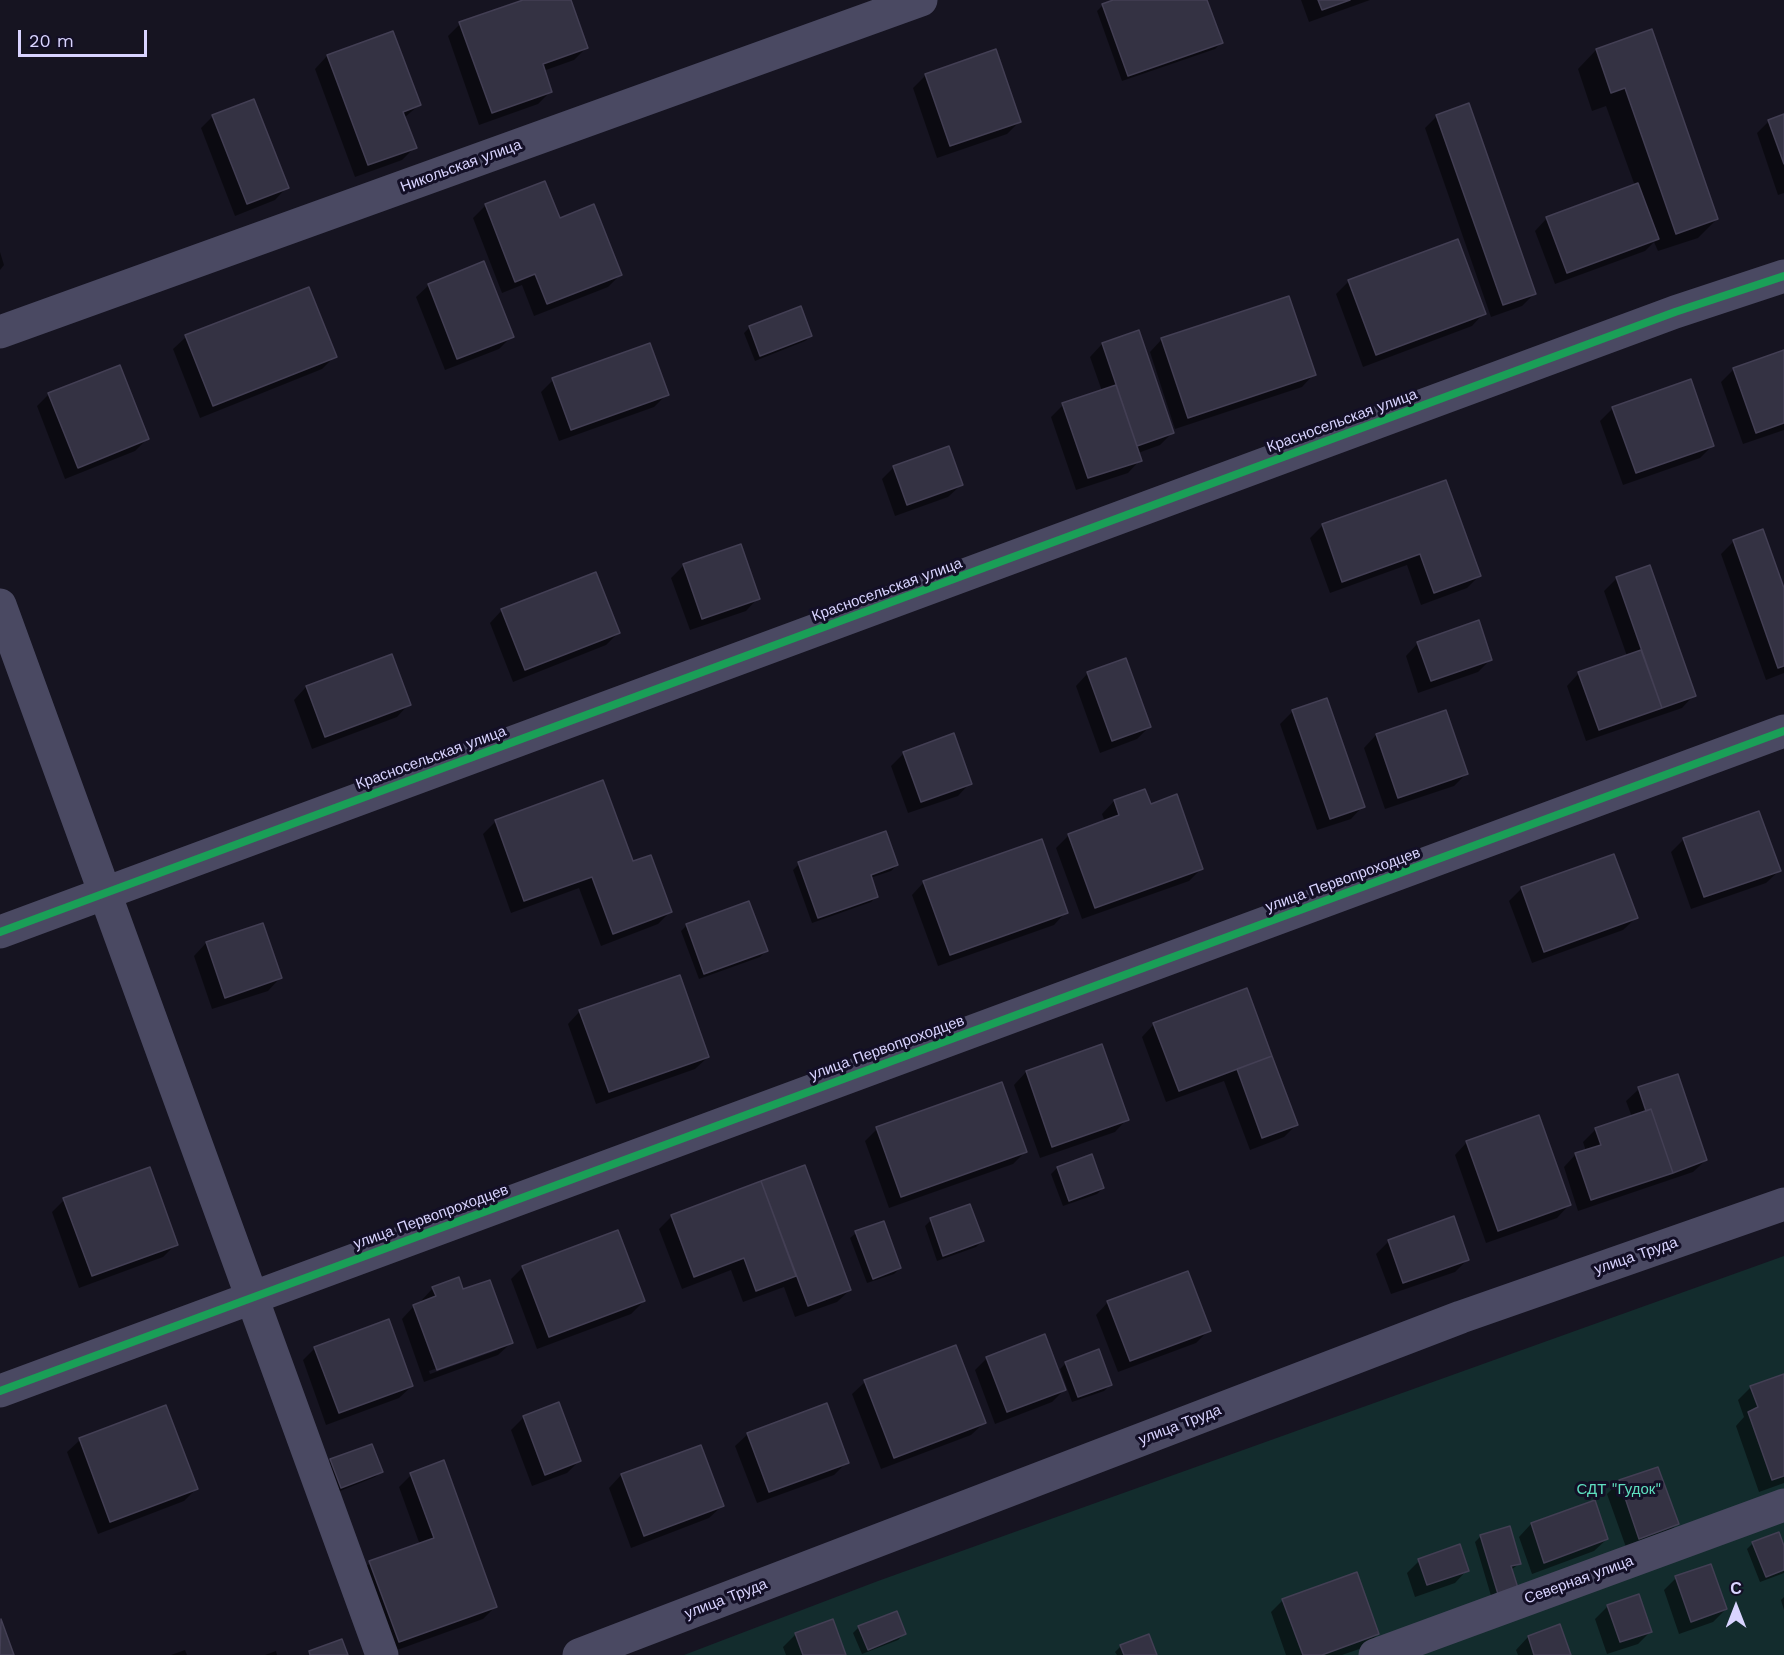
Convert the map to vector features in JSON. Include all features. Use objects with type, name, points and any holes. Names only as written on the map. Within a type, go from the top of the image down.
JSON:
[{"type":"street","name":"Никольская улица","points":[[0,332],[921,0]]},
{"type":"street","name":"Красносельская улица","points":[[0,932],[1675,312],[1784,276]]},
{"type":"street","points":[[0,605],[382,1655]]},
{"type":"street","name":"улица Первопроходцев","points":[[0,1391],[1784,731]]},
{"type":"street","name":"улица Труда","points":[[579,1655],[1461,1317],[1784,1204]]},
{"type":"street","name":"Северная улица","points":[[1375,1655],[1784,1505]]},
{"type":"green space","name":"СДТ \"Гудок\"","points":[[1784,1256],[1784,1655],[684,1655],[878,1581]]},
{"type":"building","points":[[523,0],[571,0],[588,48],[543,64],[552,92],[492,113],[459,22]]},
{"type":"building","points":[[1113,0],[1207,0],[1223,43],[1128,76],[1102,4]]},
{"type":"building","points":[[1318,0],[1350,0],[1322,10]]},
{"type":"building","points":[[1652,29],[1718,219],[1676,234],[1625,88],[1611,93],[1596,49]]},
{"type":"building","points":[[393,31],[421,105],[403,112],[417,148],[368,165],[327,55]]},
{"type":"building","points":[[996,49],[1021,122],[950,146],[925,74]]},
{"type":"building","points":[[254,99],[289,188],[247,204],[212,115]]},
{"type":"building","points":[[1469,103],[1536,294],[1503,305],[1436,115]]},
{"type":"building","points":[[1784,114],[1784,164],[1768,120]]},
{"type":"building","points":[[545,181],[560,218],[594,204],[622,275],[547,304],[535,274],[515,282],[485,204]]},
{"type":"building","points":[[1638,183],[1659,239],[1567,273],[1546,217]]},
{"type":"building","points":[[1458,239],[1486,314],[1376,355],[1348,280]]},
{"type":"building","points":[[484,261],[514,337],[457,359],[428,284]]},
{"type":"building","points":[[309,287],[337,357],[213,406],[185,335]]},
{"type":"building","points":[[1289,296],[1316,375],[1188,418],[1161,338]]},
{"type":"building","points":[[801,306],[812,336],[760,356],[749,326]]},
{"type":"building","points":[[1139,330],[1174,433],[1137,446],[1102,343]]},
{"type":"building","points":[[650,343],[669,395],[571,430],[552,378]]},
{"type":"building","points":[[1784,350],[1784,423],[1756,433],[1733,368]]},
{"type":"building","points":[[120,365],[149,439],[78,468],[48,393]]},
{"type":"building","points":[[1691,379],[1714,446],[1636,473],[1612,407]]},
{"type":"building","points":[[1116,385],[1142,461],[1088,478],[1062,403]]},
{"type":"building","points":[[949,446],[963,485],[907,505],[893,466]]},
{"type":"building","points":[[1446,480],[1481,576],[1434,593],[1420,554],[1342,582],[1322,524]]},
{"type":"building","points":[[1763,529],[1784,588],[1784,666],[1778,668],[1733,540]]},
{"type":"building","points":[[741,544],[760,599],[702,619],[683,564]]},
{"type":"building","points":[[1650,565],[1696,696],[1662,708],[1616,577]]},
{"type":"building","points":[[596,572],[620,633],[525,670],[501,609]]},
{"type":"building","points":[[1479,620],[1492,660],[1431,681],[1417,642]]},
{"type":"building","points":[[1641,650],[1662,708],[1599,730],[1578,672]]},
{"type":"building","points":[[392,654],[411,705],[325,737],[306,686]]},
{"type":"building","points":[[1126,658],[1151,727],[1112,741],[1087,672]]},
{"type":"building","points":[[1327,698],[1365,807],[1330,819],[1292,710]]},
{"type":"building","points":[[1446,710],[1468,774],[1398,798],[1376,734]]},
{"type":"building","points":[[954,733],[972,784],[921,802],[903,752]]},
{"type":"building","points":[[603,780],[633,861],[651,855],[672,912],[613,934],[592,877],[524,901],[495,820]]},
{"type":"building","points":[[1145,789],[1151,804],[1177,794],[1203,869],[1095,908],[1068,834],[1119,815],[1114,800]]},
{"type":"building","points":[[1759,811],[1781,871],[1704,897],[1683,838]]},
{"type":"building","points":[[886,831],[898,865],[871,875],[878,897],[818,918],[798,862]]},
{"type":"building","points":[[1042,839],[1068,913],[950,955],[923,881]]},
{"type":"building","points":[[1614,854],[1638,918],[1544,952],[1521,887]]},
{"type":"building","points":[[749,901],[768,951],[704,974],[686,924]]},
{"type":"building","points":[[263,923],[282,978],[225,998],[206,942]]},
{"type":"building","points":[[680,975],[709,1057],[609,1092],[579,1010]]},
{"type":"building","points":[[1247,988],[1272,1056],[1179,1091],[1153,1023]]},
{"type":"building","points":[[1102,1044],[1129,1120],[1052,1147],[1026,1071]]},
{"type":"building","points":[[1272,1056],[1298,1125],[1262,1138],[1237,1069]]},
{"type":"building","points":[[1678,1074],[1707,1160],[1673,1173],[1651,1109],[1646,1111],[1638,1087]]},
{"type":"building","points":[[1002,1082],[1027,1152],[901,1197],[876,1127]]},
{"type":"building","points":[[1651,1109],[1673,1173],[1591,1200],[1575,1153],[1601,1145],[1595,1128]]},
{"type":"building","points":[[1539,1115],[1571,1205],[1498,1231],[1466,1141]]},
{"type":"building","points":[[1092,1154],[1104,1188],[1069,1201],[1057,1167]]},
{"type":"building","points":[[805,1165],[851,1290],[808,1306],[761,1181]]},
{"type":"building","points":[[150,1167],[178,1245],[92,1276],[63,1198]]},
{"type":"building","points":[[761,1181],[796,1276],[756,1291],[744,1258],[694,1277],[671,1215]]},
{"type":"building","points":[[970,1204],[984,1241],[943,1256],[930,1218]]},
{"type":"building","points":[[1454,1216],[1469,1260],[1403,1283],[1388,1240]]},
{"type":"building","points":[[884,1221],[901,1268],[873,1279],[855,1231]]},
{"type":"building","points":[[618,1230],[645,1301],[549,1337],[522,1266]]},
{"type":"building","points":[[1188,1271],[1211,1331],[1130,1361],[1107,1301]]},
{"type":"building","points":[[459,1277],[463,1289],[490,1280],[513,1343],[437,1370],[413,1305],[436,1296],[432,1287]]},
{"type":"building","points":[[389,1319],[413,1386],[339,1413],[314,1347]]},
{"type":"building","points":[[1045,1334],[1066,1390],[1007,1412],[986,1357]]},
{"type":"building","points":[[956,1345],[986,1423],[894,1458],[864,1380]]},
{"type":"building","points":[[1099,1349],[1112,1385],[1078,1397],[1065,1362]]},
{"type":"building","points":[[1784,1374],[1784,1476],[1772,1480],[1748,1412],[1758,1407],[1750,1386]]},
{"type":"building","points":[[559,1402],[581,1461],[545,1475],[523,1416]]},
{"type":"building","points":[[827,1403],[849,1463],[769,1492],[747,1433]]},
{"type":"building","points":[[166,1405],[198,1489],[110,1522],[79,1438]]},
{"type":"building","points":[[372,1444],[383,1472],[341,1488],[330,1459]]},
{"type":"building","points":[[701,1445],[724,1506],[644,1536],[621,1474]]},
{"type":"building","points":[[444,1460],[497,1607],[399,1642],[369,1561],[434,1538],[410,1473]]},
{"type":"building","points":[[1658,1467],[1679,1524],[1639,1539],[1619,1480]]},
{"type":"building","points":[[1595,1500],[1608,1539],[1544,1563],[1531,1523]]},
{"type":"building","points":[[1510,1526],[1521,1564],[1511,1566],[1518,1588],[1498,1594],[1480,1535]]},
{"type":"building","points":[[1779,1532],[1784,1546],[1784,1570],[1766,1577],[1752,1542]]},
{"type":"building","points":[[1460,1544],[1469,1571],[1427,1585],[1418,1559]]},
{"type":"building","points":[[1711,1564],[1727,1609],[1691,1622],[1675,1576]]},
{"type":"building","points":[[1357,1572],[1379,1634],[1322,1655],[1303,1655],[1282,1599]]},
{"type":"building","points":[[1639,1594],[1652,1632],[1620,1642],[1607,1605]]},
{"type":"building","points":[[897,1611],[906,1634],[868,1650],[858,1626]]},
{"type":"building","points":[[1,1619],[14,1655],[0,1655]]},
{"type":"building","points":[[833,1619],[846,1655],[803,1655],[795,1633]]},
{"type":"building","points":[[1560,1624],[1571,1655],[1534,1655],[1528,1636]]},
{"type":"building","points":[[1149,1634],[1157,1655],[1124,1655],[1120,1645]]},
{"type":"building","points":[[342,1639],[348,1655],[310,1655],[309,1651]]},
{"type":"cycle path","points":[[0,932],[1675,312],[1784,276]]},
{"type":"cycle path","points":[[0,1391],[1784,731]]}]
